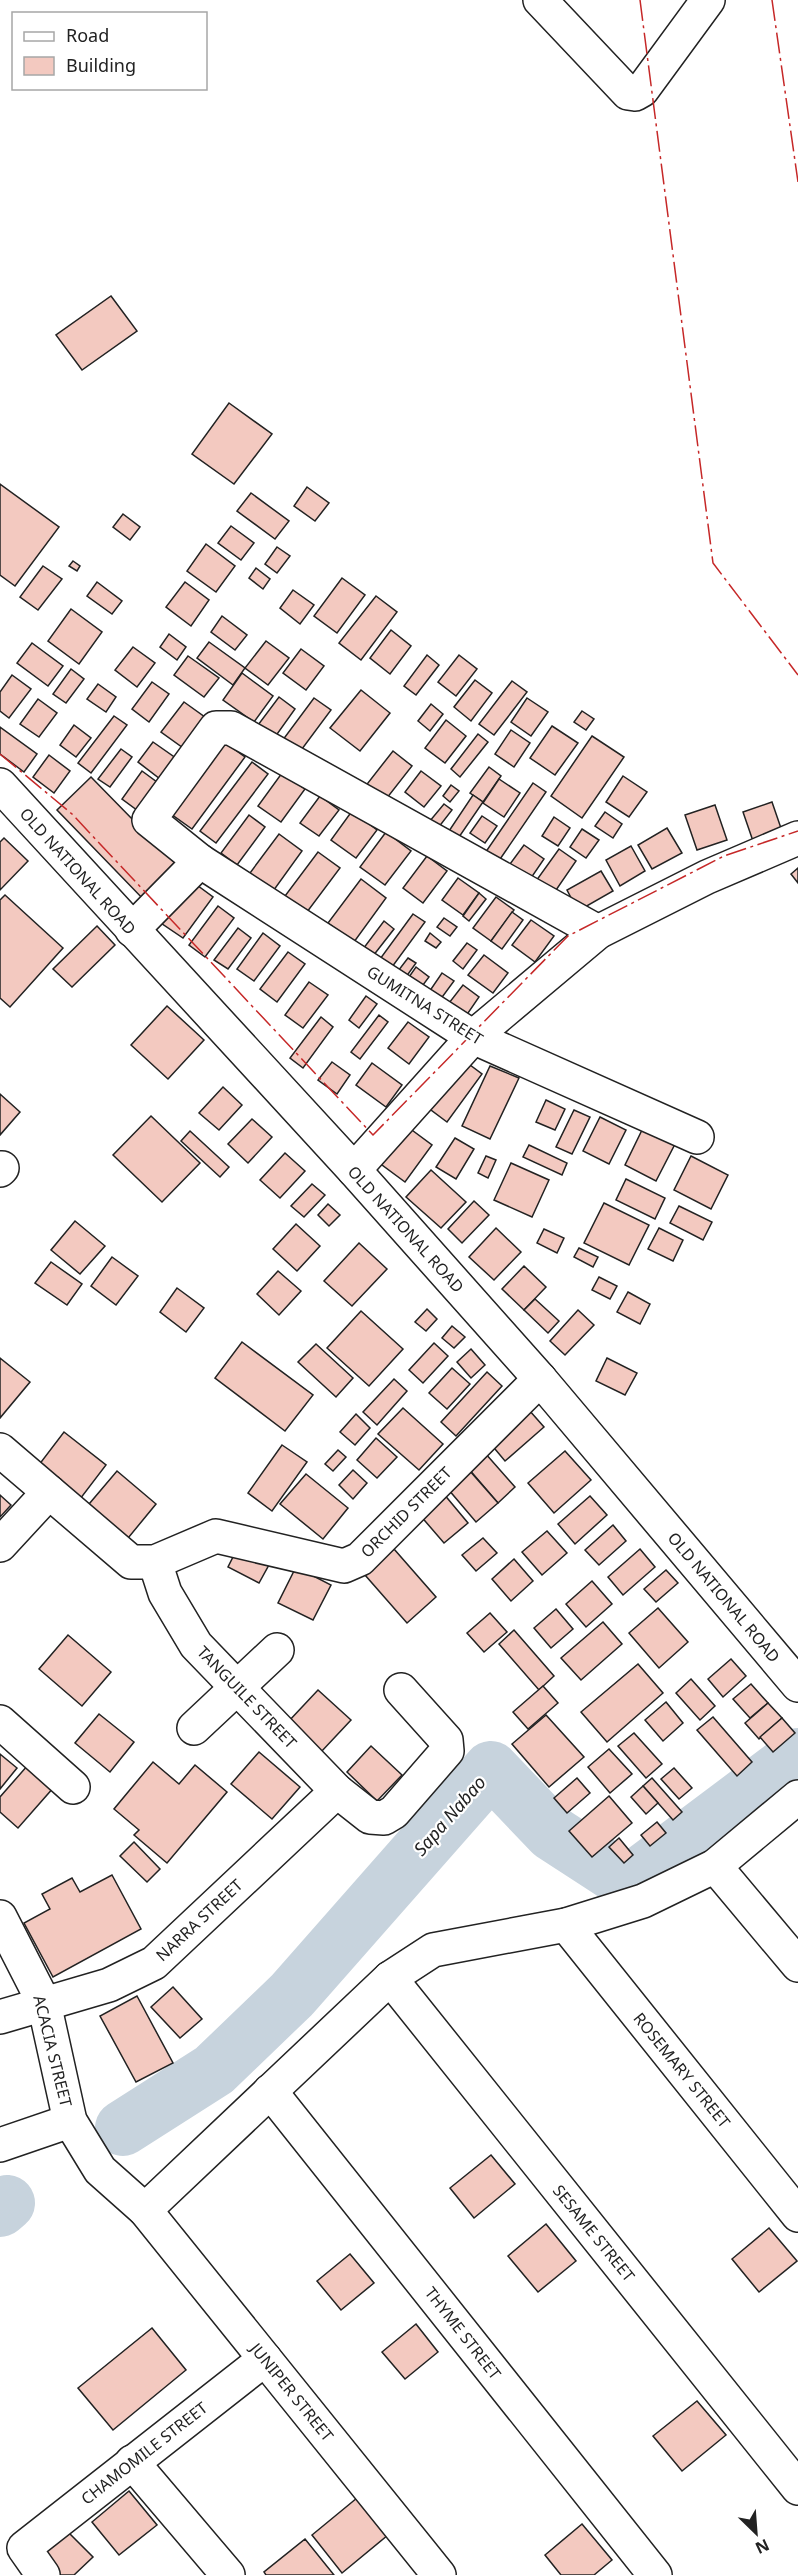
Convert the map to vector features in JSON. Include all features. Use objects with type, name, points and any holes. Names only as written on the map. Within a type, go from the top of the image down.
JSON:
[{"type":"street","points":[[540,0],[628,93],[635,94],[642,90],[708,0]]},
{"type":"street","name":"GUMITNA STREET","points":[[598,932],[231,728],[216,728],[149,820],[200,861],[473,1037],[697,1137]]},
{"type":"street","name":"OLD NATIONAL ROAD","points":[[0,786],[354,1170],[540,1379],[798,1685]]},
{"type":"street","points":[[354,1170],[473,1037],[598,932],[707,877],[798,838]]},
{"type":"street","points":[[132,930],[200,861]]},
{"type":"street","name":"ORCHID STREET","points":[[155,1562],[216,1536],[344,1566],[360,1559],[540,1379]]},
{"type":"street","points":[[0,1450],[131,1562],[155,1562]]},
{"type":"street","points":[[0,1545],[49,1492]]},
{"type":"street","name":"TANGUILE STREET","points":[[155,1562],[165,1593],[196,1645],[337,1791],[370,1817],[384,1818],[394,1812],[447,1750],[446,1740],[401,1690]]},
{"type":"street","points":[[194,1728],[277,1650]]},
{"type":"street","points":[[0,1722],[73,1787]]},
{"type":"street","name":"NARRA STREET","points":[[0,2017],[109,1985],[154,1963],[337,1791]]},
{"type":"street","points":[[145,2210],[390,1978],[433,1950],[566,1925],[643,1900],[716,1866],[798,1797]]},
{"type":"street","points":[[716,1866],[798,1965]]},
{"type":"street","name":"ACACIA STREET","points":[[0,1917],[44,2003],[70,2121],[100,2170],[145,2210]]},
{"type":"street","name":"ROSEMARY STREET","points":[[566,1925],[798,2215]]},
{"type":"street","name":"SESAME STREET","points":[[390,1978],[798,2488]]},
{"type":"street","name":"THYME STREET","points":[[270,2091],[655,2575]]},
{"type":"street","points":[[0,2145],[70,2121]]},
{"type":"street","name":"JUNIPER STREET","points":[[145,2210],[439,2575]]},
{"type":"street","name":"CHAMOMILE STREET","points":[[43,2575],[24,2548],[265,2359]]},
{"type":"street","points":[[132,2462],[228,2575]]},
{"type":"building","points":[[111,296],[137,331],[82,370],[56,335]]},
{"type":"building","points":[[229,403],[272,434],[234,484],[192,454]]},
{"type":"building","points":[[0,484],[59,527],[15,586],[0,575]]},
{"type":"building","points":[[307,487],[329,503],[315,521],[294,506]]},
{"type":"building","points":[[251,493],[289,521],[275,539],[237,511]]},
{"type":"building","points":[[123,514],[140,527],[130,540],[113,527]]},
{"type":"building","points":[[231,526],[254,543],[241,560],[218,543]]},
{"type":"building","points":[[206,544],[235,566],[216,592],[187,571]]},
{"type":"building","points":[[277,547],[290,556],[277,573],[265,564]]},
{"type":"building","points":[[73,561],[80,566],[77,571],[69,566]]},
{"type":"building","points":[[43,566],[62,579],[38,610],[20,597]]},
{"type":"building","points":[[256,568],[270,579],[263,589],[249,578]]},
{"type":"building","points":[[342,578],[365,595],[337,633],[314,616]]},
{"type":"building","points":[[97,582],[122,601],[112,614],[87,596]]},
{"type":"building","points":[[185,582],[209,600],[191,626],[166,607]]},
{"type":"building","points":[[293,590],[314,605],[300,624],[280,608]]},
{"type":"building","points":[[376,596],[397,612],[361,660],[339,643]]},
{"type":"building","points":[[71,609],[102,632],[79,664],[48,641]]},
{"type":"building","points":[[222,616],[247,635],[235,650],[211,632]]},
{"type":"building","points":[[391,630],[411,646],[390,674],[370,658]]},
{"type":"building","points":[[169,634],[186,647],[177,660],[160,647]]},
{"type":"building","points":[[266,641],[289,658],[268,685],[245,668]]},
{"type":"building","points":[[209,642],[245,668],[233,685],[197,658]]},
{"type":"building","points":[[32,643],[63,666],[48,686],[17,663]]},
{"type":"building","points":[[133,647],[155,663],[137,687],[115,670]]},
{"type":"building","points":[[301,649],[324,666],[306,690],[283,673]]},
{"type":"building","points":[[427,655],[439,665],[416,695],[404,686]]},
{"type":"building","points":[[459,655],[477,669],[456,696],[438,682]]},
{"type":"building","points":[[188,656],[219,678],[204,697],[174,675]]},
{"type":"building","points":[[71,669],[84,679],[66,703],[53,694]]},
{"type":"building","points":[[242,673],[273,696],[254,722],[223,700]]},
{"type":"building","points":[[12,675],[31,689],[9,718],[0,711],[0,692]]},
{"type":"building","points":[[475,680],[492,693],[471,721],[454,707]]},
{"type":"building","points":[[512,681],[527,692],[494,735],[479,724]]},
{"type":"building","points":[[152,682],[169,694],[149,722],[132,709]]},
{"type":"building","points":[[98,684],[116,697],[106,712],[87,699]]},
{"type":"building","points":[[361,690],[390,713],[360,751],[330,728]]},
{"type":"building","points":[[279,697],[295,709],[275,737],[258,725]]},
{"type":"building","points":[[314,698],[331,710],[299,753],[282,741]]},
{"type":"building","points":[[527,698],[548,712],[531,736],[511,722]]},
{"type":"building","points":[[38,699],[57,713],[39,737],[20,724]]},
{"type":"building","points":[[184,702],[209,720],[186,750],[161,732]]},
{"type":"building","points":[[431,704],[443,714],[430,731],[418,721]]},
{"type":"building","points":[[582,711],[594,719],[586,730],[574,722]]},
{"type":"building","points":[[114,716],[127,725],[91,773],[78,763]]},
{"type":"building","points":[[446,720],[466,736],[445,763],[425,748]]},
{"type":"building","points":[[74,725],[91,738],[76,757],[60,745]]},
{"type":"building","points":[[552,726],[578,743],[555,775],[530,758]]},
{"type":"building","points":[[0,727],[37,754],[24,772],[0,754]]},
{"type":"building","points":[[511,730],[530,743],[514,767],[495,754]]},
{"type":"building","points":[[478,734],[488,742],[460,777],[451,769]]},
{"type":"building","points":[[592,736],[624,757],[582,818],[551,796]]},
{"type":"building","points":[[153,742],[180,761],[164,782],[138,762]]},
{"type":"building","points":[[224,742],[245,757],[192,829],[171,814]]},
{"type":"building","points":[[121,749],[132,757],[110,787],[98,779]]},
{"type":"building","points":[[393,751],[412,766],[383,803],[364,788]]},
{"type":"building","points":[[49,755],[70,771],[54,793],[33,777]]},
{"type":"building","points":[[252,762],[268,774],[216,843],[200,831]]},
{"type":"building","points":[[489,767],[501,776],[483,802],[470,793]]},
{"type":"building","points":[[142,771],[165,788],[145,816],[122,799]]},
{"type":"building","points":[[421,771],[441,786],[424,807],[405,792]]},
{"type":"building","points":[[282,773],[305,789],[281,822],[258,806]]},
{"type":"building","points":[[623,776],[647,792],[629,817],[606,802]]},
{"type":"building","points":[[91,777],[180,868],[146,902],[57,810]]},
{"type":"building","points":[[499,779],[520,793],[504,817],[483,803]]},
{"type":"building","points":[[533,783],[546,792],[496,865],[483,856]]},
{"type":"building","points":[[451,785],[459,791],[450,802],[443,796]]},
{"type":"building","points":[[473,795],[483,802],[457,840],[447,834]]},
{"type":"building","points":[[320,796],[339,810],[319,836],[300,823]]},
{"type":"building","points":[[772,802],[783,834],[754,844],[743,812]]},
{"type":"building","points":[[444,804],[452,810],[438,828],[429,822]]},
{"type":"building","points":[[715,805],[727,840],[697,850],[685,815]]},
{"type":"building","points":[[352,811],[377,830],[356,858],[331,840]]},
{"type":"building","points":[[605,812],[622,824],[613,838],[595,826]]},
{"type":"building","points":[[249,815],[265,827],[237,865],[221,853]]},
{"type":"building","points":[[482,816],[497,826],[485,843],[470,833]]},
{"type":"building","points":[[554,817],[570,828],[558,846],[542,836]]},
{"type":"building","points":[[667,828],[682,853],[652,869],[638,845]]},
{"type":"building","points":[[582,829],[599,840],[586,858],[570,847]]},
{"type":"building","points":[[386,832],[411,851],[385,885],[360,867]]},
{"type":"building","points":[[279,834],[302,851],[271,894],[247,877]]},
{"type":"building","points":[[4,838],[28,861],[0,890],[0,842]]},
{"type":"building","points":[[524,845],[544,859],[531,878],[510,864]]},
{"type":"building","points":[[631,846],[645,871],[620,886],[606,860]]},
{"type":"building","points":[[559,849],[576,861],[554,893],[536,881]]},
{"type":"building","points":[[318,852],[340,868],[307,912],[285,896]]},
{"type":"building","points":[[427,856],[447,871],[423,903],[403,888]]},
{"type":"building","points":[[798,868],[798,883],[791,874]]},
{"type":"building","points":[[601,871],[613,891],[578,911],[567,890]]},
{"type":"building","points":[[186,877],[213,897],[183,938],[155,919]]},
{"type":"building","points":[[458,878],[479,893],[463,915],[442,900]]},
{"type":"building","points":[[361,879],[386,898],[354,942],[328,923]]},
{"type":"building","points":[[479,893],[486,899],[469,921],[463,916]]},
{"type":"building","points":[[5,895],[63,948],[10,1007],[0,998],[0,900]]},
{"type":"building","points":[[496,897],[514,910],[491,941],[473,928]]},
{"type":"building","points":[[218,906],[234,918],[205,957],[189,945]]},
{"type":"building","points":[[512,912],[523,920],[502,949],[491,941]]},
{"type":"building","points":[[413,914],[425,922],[392,967],[380,959]]},
{"type":"building","points":[[444,918],[457,927],[450,936],[437,927]]},
{"type":"building","points":[[531,920],[554,936],[535,962],[512,945]]},
{"type":"building","points":[[384,921],[394,929],[373,956],[363,949]]},
{"type":"building","points":[[97,926],[115,945],[72,987],[53,969]]},
{"type":"building","points":[[238,928],[251,938],[228,969],[214,960]]},
{"type":"building","points":[[263,933],[280,946],[254,981],[237,969]]},
{"type":"building","points":[[430,933],[441,942],[436,948],[425,941]]},
{"type":"building","points":[[467,943],[477,950],[463,969],[453,961]]},
{"type":"building","points":[[288,952],[305,964],[277,1002],[260,989]]},
{"type":"building","points":[[484,955],[508,973],[493,993],[468,975]]},
{"type":"building","points":[[408,958],[416,963],[406,977],[398,971]]},
{"type":"building","points":[[416,967],[429,977],[417,993],[404,984]]},
{"type":"building","points":[[442,973],[454,981],[440,1000],[429,992]]},
{"type":"building","points":[[309,982],[328,995],[303,1028],[285,1015]]},
{"type":"building","points":[[463,985],[479,997],[466,1016],[449,1003]]},
{"type":"building","points":[[366,996],[377,1004],[359,1028],[349,1020]]},
{"type":"building","points":[[167,1006],[204,1040],[168,1079],[131,1045]]},
{"type":"building","points":[[379,1015],[388,1022],[360,1059],[351,1052]]},
{"type":"building","points":[[321,1017],[333,1027],[303,1068],[290,1058]]},
{"type":"building","points":[[408,1022],[429,1037],[409,1064],[388,1048]]},
{"type":"building","points":[[462,1059],[482,1074],[447,1122],[427,1107]]},
{"type":"building","points":[[332,1062],[350,1075],[337,1094],[318,1080]]},
{"type":"building","points":[[372,1063],[402,1085],[386,1107],[356,1085]]},
{"type":"building","points":[[490,1066],[519,1078],[490,1139],[462,1126]]},
{"type":"building","points":[[223,1087],[242,1105],[219,1130],[199,1113]]},
{"type":"building","points":[[0,1094],[20,1112],[0,1135]]},
{"type":"building","points":[[546,1100],[565,1109],[555,1130],[536,1122]]},
{"type":"building","points":[[574,1110],[590,1117],[572,1154],[556,1147]]},
{"type":"building","points":[[151,1116],[200,1163],[162,1202],[113,1155]]},
{"type":"building","points":[[600,1117],[626,1130],[609,1164],[583,1151]]},
{"type":"building","points":[[252,1119],[272,1137],[248,1163],[228,1144]]},
{"type":"building","points":[[401,1122],[432,1145],[405,1182],[374,1159]]},
{"type":"building","points":[[643,1128],[675,1144],[656,1181],[625,1165]]},
{"type":"building","points":[[190,1131],[229,1167],[220,1177],[181,1141]]},
{"type":"building","points":[[455,1138],[474,1149],[456,1179],[436,1167]]},
{"type":"building","points":[[529,1145],[567,1163],[562,1175],[523,1157]]},
{"type":"building","points":[[285,1153],[305,1171],[280,1198],[260,1180]]},
{"type":"building","points":[[486,1156],[496,1160],[488,1178],[478,1173]]},
{"type":"building","points":[[691,1156],[728,1175],[711,1209],[674,1190]]},
{"type":"building","points":[[511,1163],[549,1180],[532,1217],[494,1200]]},
{"type":"building","points":[[431,1170],[466,1202],[441,1228],[406,1197]]},
{"type":"building","points":[[626,1179],[665,1198],[655,1219],[616,1200]]},
{"type":"building","points":[[312,1184],[325,1195],[304,1217],[291,1206]]},
{"type":"building","points":[[474,1201],[489,1215],[462,1243],[448,1229]]},
{"type":"building","points":[[604,1203],[649,1225],[629,1265],[584,1243]]},
{"type":"building","points":[[328,1204],[340,1215],[329,1226],[318,1215]]},
{"type":"building","points":[[679,1206],[712,1222],[703,1240],[670,1223]]},
{"type":"building","points":[[75,1221],[105,1246],[80,1274],[51,1250]]},
{"type":"building","points":[[296,1224],[320,1246],[297,1271],[273,1249]]},
{"type":"building","points":[[496,1228],[521,1252],[494,1280],[469,1257]]},
{"type":"building","points":[[659,1228],[683,1240],[673,1261],[648,1249]]},
{"type":"building","points":[[544,1229],[564,1238],[557,1253],[537,1243]]},
{"type":"building","points":[[359,1243],[387,1269],[352,1306],[324,1281]]},
{"type":"building","points":[[579,1248],[598,1257],[593,1267],[574,1257]]},
{"type":"building","points":[[112,1257],[138,1276],[116,1305],[91,1286]]},
{"type":"building","points":[[51,1262],[82,1284],[67,1305],[35,1283]]},
{"type":"building","points":[[524,1266],[546,1287],[524,1310],[502,1289]]},
{"type":"building","points":[[278,1271],[301,1291],[279,1315],[257,1294]]},
{"type":"building","points":[[599,1277],[617,1286],[610,1299],[592,1290]]},
{"type":"building","points":[[177,1288],[204,1308],[186,1332],[160,1312]]},
{"type":"building","points":[[628,1292],[650,1304],[640,1324],[617,1312]]},
{"type":"building","points":[[535,1299],[559,1321],[548,1333],[524,1310]]},
{"type":"building","points":[[427,1309],[437,1319],[426,1331],[415,1322]]},
{"type":"building","points":[[578,1310],[594,1325],[565,1355],[550,1341]]},
{"type":"building","points":[[361,1311],[403,1349],[369,1386],[327,1348]]},
{"type":"building","points":[[452,1326],[465,1337],[454,1348],[442,1338]]},
{"type":"building","points":[[242,1342],[313,1395],[285,1431],[215,1378]]},
{"type":"building","points":[[434,1343],[448,1356],[423,1383],[409,1370]]},
{"type":"building","points":[[316,1344],[353,1378],[336,1397],[298,1362]]},
{"type":"building","points":[[471,1349],[485,1365],[471,1378],[457,1362]]},
{"type":"building","points":[[0,1358],[30,1382],[0,1418]]},
{"type":"building","points":[[607,1358],[637,1373],[625,1395],[596,1381]]},
{"type":"building","points":[[452,1368],[470,1384],[447,1409],[429,1393]]},
{"type":"building","points":[[487,1372],[502,1386],[456,1436],[441,1422]]},
{"type":"building","points":[[394,1379],[407,1391],[377,1425],[363,1412]]},
{"type":"building","points":[[403,1408],[443,1444],[419,1470],[378,1434]]},
{"type":"building","points":[[529,1410],[544,1427],[505,1461],[490,1443]]},
{"type":"building","points":[[356,1414],[370,1428],[355,1445],[340,1432]]},
{"type":"building","points":[[64,1432],[106,1465],[77,1503],[35,1470]]},
{"type":"building","points":[[376,1438],[397,1457],[377,1478],[357,1460]]},
{"type":"building","points":[[282,1445],[307,1462],[272,1511],[248,1493]]},
{"type":"building","points":[[338,1450],[346,1457],[333,1471],[325,1464]]},
{"type":"building","points":[[565,1451],[591,1480],[554,1513],[528,1483]]},
{"type":"building","points":[[485,1453],[515,1487],[498,1503],[468,1468]]},
{"type":"building","points":[[353,1470],[367,1483],[353,1499],[339,1485]]},
{"type":"building","points":[[469,1470],[498,1503],[476,1522],[448,1489]]},
{"type":"building","points":[[117,1471],[156,1504],[124,1543],[84,1510]]},
{"type":"building","points":[[306,1474],[348,1508],[323,1539],[280,1504]]},
{"type":"building","points":[[443,1493],[468,1523],[444,1543],[419,1514]]},
{"type":"building","points":[[0,1495],[11,1505],[0,1517]]},
{"type":"building","points":[[590,1496],[607,1515],[575,1544],[558,1524]]},
{"type":"building","points":[[613,1525],[626,1541],[599,1565],[585,1550]]},
{"type":"building","points":[[547,1531],[567,1553],[542,1575],[522,1552]]},
{"type":"building","points":[[483,1538],[497,1553],[476,1571],[462,1555]]},
{"type":"building","points":[[238,1547],[270,1563],[259,1583],[228,1567]]},
{"type":"building","points":[[394,1549],[436,1597],[407,1623],[365,1575]]},
{"type":"building","points":[[640,1549],[655,1567],[623,1595],[608,1577]]},
{"type":"building","points":[[514,1559],[533,1581],[511,1601],[492,1579]]},
{"type":"building","points":[[296,1567],[331,1585],[313,1620],[278,1603]]},
{"type":"building","points":[[666,1570],[678,1583],[656,1602],[644,1589]]},
{"type":"building","points":[[592,1581],[612,1604],[586,1627],[566,1604]]},
{"type":"building","points":[[658,1608],[688,1642],[659,1668],[629,1633]]},
{"type":"building","points":[[556,1609],[573,1629],[551,1648],[534,1628]]},
{"type":"building","points":[[490,1613],[507,1632],[484,1652],[467,1633]]},
{"type":"building","points":[[603,1622],[622,1644],[581,1680],[561,1658]]},
{"type":"building","points":[[514,1630],[554,1676],[539,1690],[499,1644]]},
{"type":"building","points":[[68,1635],[111,1672],[82,1706],[39,1669]]},
{"type":"building","points":[[731,1659],[746,1676],[723,1697],[708,1679]]},
{"type":"building","points":[[638,1664],[663,1693],[607,1742],[581,1712]]},
{"type":"building","points":[[691,1679],[715,1706],[700,1720],[676,1693]]},
{"type":"building","points":[[751,1684],[768,1703],[750,1718],[733,1699]]},
{"type":"building","points":[[543,1686],[558,1703],[528,1729],[513,1712]]},
{"type":"building","points":[[318,1690],[351,1720],[321,1752],[288,1722]]},
{"type":"building","points":[[666,1702],[683,1723],[663,1741],[645,1720]]},
{"type":"building","points":[[768,1703],[782,1718],[759,1739],[745,1723]]},
{"type":"building","points":[[99,1714],[134,1742],[110,1772],[75,1743]]},
{"type":"building","points":[[546,1715],[584,1757],[549,1787],[512,1744]]},
{"type":"building","points":[[713,1717],[752,1762],[737,1776],[697,1730]]},
{"type":"building","points":[[782,1718],[795,1733],[773,1752],[760,1737]]},
{"type":"building","points":[[634,1733],[662,1764],[646,1778],[618,1746]]},
{"type":"building","points":[[371,1746],[402,1775],[377,1801],[347,1772]]},
{"type":"building","points":[[609,1749],[632,1774],[610,1793],[588,1767]]},
{"type":"building","points":[[259,1752],[300,1787],[272,1819],[231,1784]]},
{"type":"building","points":[[0,1754],[17,1768],[0,1789]]},
{"type":"building","points":[[153,1762],[179,1784],[195,1765],[227,1792],[167,1863],[134,1835],[139,1830],[114,1809]]},
{"type":"building","points":[[28,1765],[54,1787],[18,1828],[0,1812],[0,1797]]},
{"type":"building","points":[[674,1768],[692,1788],[679,1799],[661,1779]]},
{"type":"building","points":[[577,1778],[590,1793],[567,1813],[554,1798]]},
{"type":"building","points":[[652,1778],[682,1812],[673,1820],[643,1786]]},
{"type":"building","points":[[643,1786],[658,1803],[646,1814],[631,1797]]},
{"type":"building","points":[[609,1796],[632,1823],[592,1857],[569,1831]]},
{"type":"building","points":[[657,1822],[666,1833],[650,1846],[641,1835]]},
{"type":"building","points":[[619,1838],[633,1855],[624,1863],[609,1847]]},
{"type":"building","points":[[134,1842],[160,1869],[147,1882],[120,1856]]},
{"type":"building","points":[[112,1875],[141,1929],[53,1977],[24,1923],[50,1909],[42,1894],[72,1878],[80,1892]]},
{"type":"building","points":[[173,1987],[202,2019],[180,2038],[151,2007]]},
{"type":"building","points":[[137,1996],[173,2063],[136,2082],[100,2016]]},
{"type":"building","points":[[491,2155],[515,2184],[474,2218],[450,2188]]},
{"type":"building","points":[[546,2224],[576,2261],[538,2292],[508,2256]]},
{"type":"building","points":[[769,2228],[797,2261],[759,2292],[732,2259]]},
{"type":"building","points":[[350,2254],[374,2283],[341,2310],[317,2281]]},
{"type":"building","points":[[416,2324],[438,2352],[405,2379],[382,2352]]},
{"type":"building","points":[[152,2328],[186,2370],[113,2430],[78,2388]]},
{"type":"building","points":[[697,2401],[726,2435],[682,2471],[653,2436]]},
{"type":"building","points":[[129,2491],[157,2525],[119,2555],[92,2522]]},
{"type":"building","points":[[357,2498],[388,2535],[342,2573],[312,2535]]},
{"type":"building","points":[[582,2524],[612,2560],[594,2575],[561,2575],[545,2555]]},
{"type":"building","points":[[63,2527],[93,2557],[74,2575],[60,2575],[37,2551]]},
{"type":"building","points":[[305,2539],[334,2575],[266,2575],[264,2572]]},
{"type":"waterway","name":"Sapa Nabao","points":[[123,2128],[214,2070],[292,1995],[491,1769],[552,1833],[629,1883],[798,1756]]},
{"type":"waterway","points":[[0,2209],[7,2203]]},
{"type":"power","points":[[640,0],[713,563],[798,675]]},
{"type":"power","points":[[772,0],[798,182]]},
{"type":"power","points":[[0,754],[72,814],[373,1135],[568,936],[724,856],[798,831]]}]
